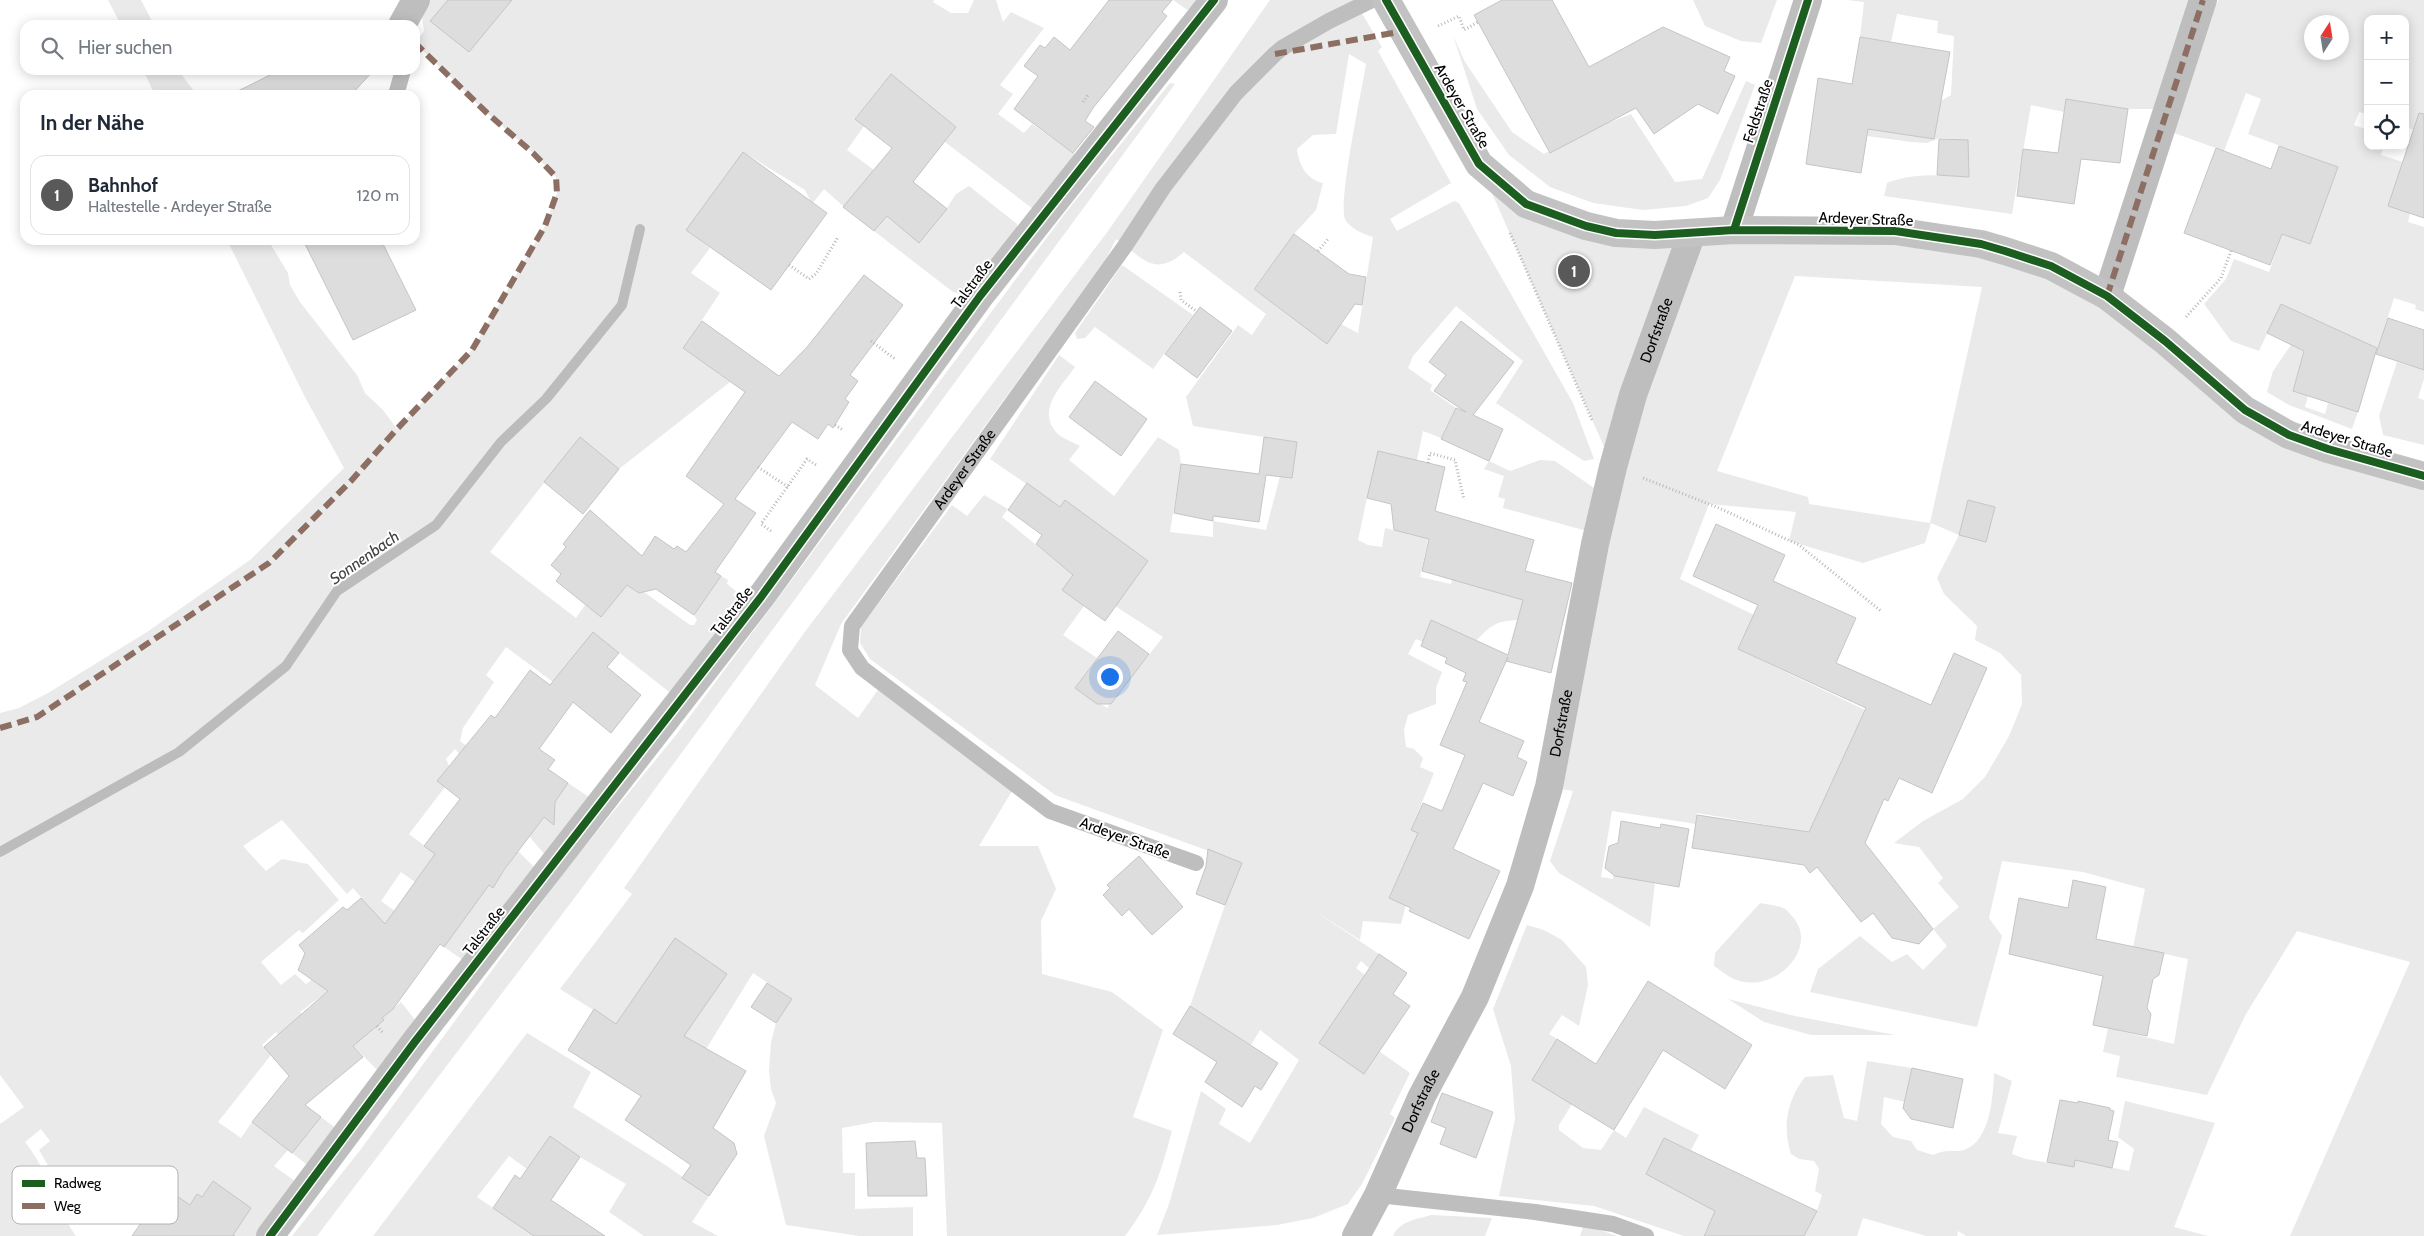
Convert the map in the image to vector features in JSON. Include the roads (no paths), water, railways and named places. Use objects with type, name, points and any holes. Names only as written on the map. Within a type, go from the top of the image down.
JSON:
[{"type":"main road","name":"Ardeyer Straße","points":[[1386,0],[1479,164],[1526,204],[1586,226],[1616,233],[1655,235],[1734,230],[1895,231],[1981,244],[2051,266],[2107,296],[2165,341],[2245,410],[2289,435],[2328,449],[2424,476]]},
{"type":"street","points":[[405,20],[416,0]]},
{"type":"street","name":"Talstraße","points":[[270,1236],[414,1043],[761,597],[980,296],[1214,0]]},
{"type":"street","name":"Feldstraße","points":[[1734,230],[1808,0]]},
{"type":"street","points":[[2107,296],[2203,0]]},
{"type":"street","name":"Dorfstraße","points":[[1356,1236],[1378,1195],[1422,1096],[1475,997],[1520,886],[1548,787],[1595,544],[1613,467],[1633,396],[1692,234]]},
{"type":"lane","name":"Ardeyer Straße","points":[[1196,863],[1050,811],[862,668],[850,650],[852,626],[1119,254],[1163,188],[1236,93],[1282,48],[1372,0]]},
{"type":"lane","points":[[397,90],[402,75]]},
{"type":"lane","points":[[1378,1195],[1535,1212],[1613,1224],[1646,1236]]},
{"type":"waterway","name":"Sonnenbach","points":[[0,852],[179,752],[286,666],[337,591],[436,525],[501,442],[546,399],[622,305],[640,229]]},
{"type":"place","name":"Bahnhof","points":[[1574,271]]}]
